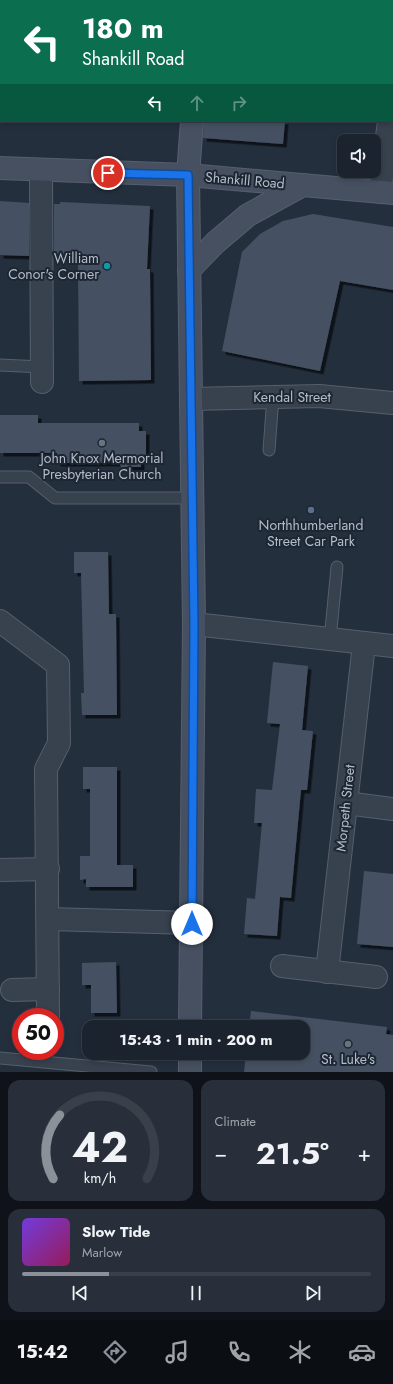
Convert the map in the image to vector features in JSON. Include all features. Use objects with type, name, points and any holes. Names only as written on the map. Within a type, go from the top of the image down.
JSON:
[{"type":"main road","points":[[190,1020],[194,624],[188,175],[192,122]]},
{"type":"main road","name":"Shankill Road","points":[[0,168],[188,175],[303,184],[386,193]]},
{"type":"main road","points":[[189,270],[215,243],[248,215],[303,184]]},
{"type":"main road","points":[[190,1060],[190,1072]]},
{"type":"street","points":[[386,193],[389,122]]},
{"type":"street","points":[[41,170],[42,375]]},
{"type":"street","name":"Kendal Street","points":[[191,399],[319,396],[393,403]]},
{"type":"street","points":[[0,621],[58,666],[59,743],[46,769],[48,1008]]},
{"type":"street","points":[[194,624],[393,646]]},
{"type":"street","name":"Morpeth Street","points":[[328,972],[364,644]]},
{"type":"street","points":[[346,803],[393,809]]},
{"type":"street","points":[[0,870],[48,870]]},
{"type":"street","points":[[48,919],[192,924]]},
{"type":"street","points":[[282,966],[376,978]]},
{"type":"street","points":[[12,990],[48,989]]},
{"type":"lane","points":[[0,365],[42,375]]},
{"type":"lane","points":[[269,450],[273,397]]},
{"type":"lane","points":[[0,477],[29,477],[55,498],[192,498]]},
{"type":"lane","points":[[330,640],[337,567]]},
{"type":"lane","points":[[0,1058],[152,1072]]},
{"type":"building","points":[[204,122],[285,122],[283,144],[203,138]]},
{"type":"building","points":[[0,201],[29,203],[29,256],[0,255]]},
{"type":"building","points":[[60,202],[150,206],[147,269],[150,269],[151,380],[79,381],[78,258],[54,257],[54,204],[60,204]]},
{"type":"building","points":[[313,214],[393,227],[393,290],[340,281],[320,371],[222,351],[242,252],[260,234],[283,221]]},
{"type":"building","name":"John Knox Mermorial Presbyterian Church","points":[[0,415],[38,415],[38,423],[139,423],[139,431],[146,431],[146,455],[141,455],[141,467],[121,467],[120,463],[57,463],[57,453],[0,453]]},
{"type":"building","points":[[74,552],[108,552],[109,614],[116,614],[117,715],[82,715],[81,693],[84,693],[81,573],[74,573]]},
{"type":"building","points":[[273,662],[308,666],[302,730],[313,731],[307,790],[301,790],[291,898],[280,897],[277,936],[244,934],[247,898],[255,899],[262,823],[254,823],[256,789],[272,790],[280,724],[267,723]]},
{"type":"building","points":[[83,767],[117,767],[117,865],[133,865],[133,887],[86,887],[86,879],[80,880],[80,856],[90,856],[90,789],[83,789]]},
{"type":"building","points":[[364,871],[393,874],[393,947],[357,944]]},
{"type":"building","points":[[116,962],[117,1013],[91,1013],[91,985],[82,985],[82,963]]},
{"type":"building","name":"St. Luke's","points":[[251,1011],[387,1027],[386,1034],[393,1035],[393,1072],[244,1072],[245,1060],[310,1060],[310,1020],[250,1020]]},
{"type":"place","name":"William Conor's Corner","points":[[107,266]]},
{"type":"place","name":"John Knox Mermorial Presbyterian Church","points":[[102,443]]},
{"type":"place","name":"Northhumberland Street Car Park","points":[[311,510]]},
{"type":"place","name":"St. Luke's","points":[[348,1044]]},
{"type":"route","points":[[108,173],[188,175],[194,624],[192,924]]}]
